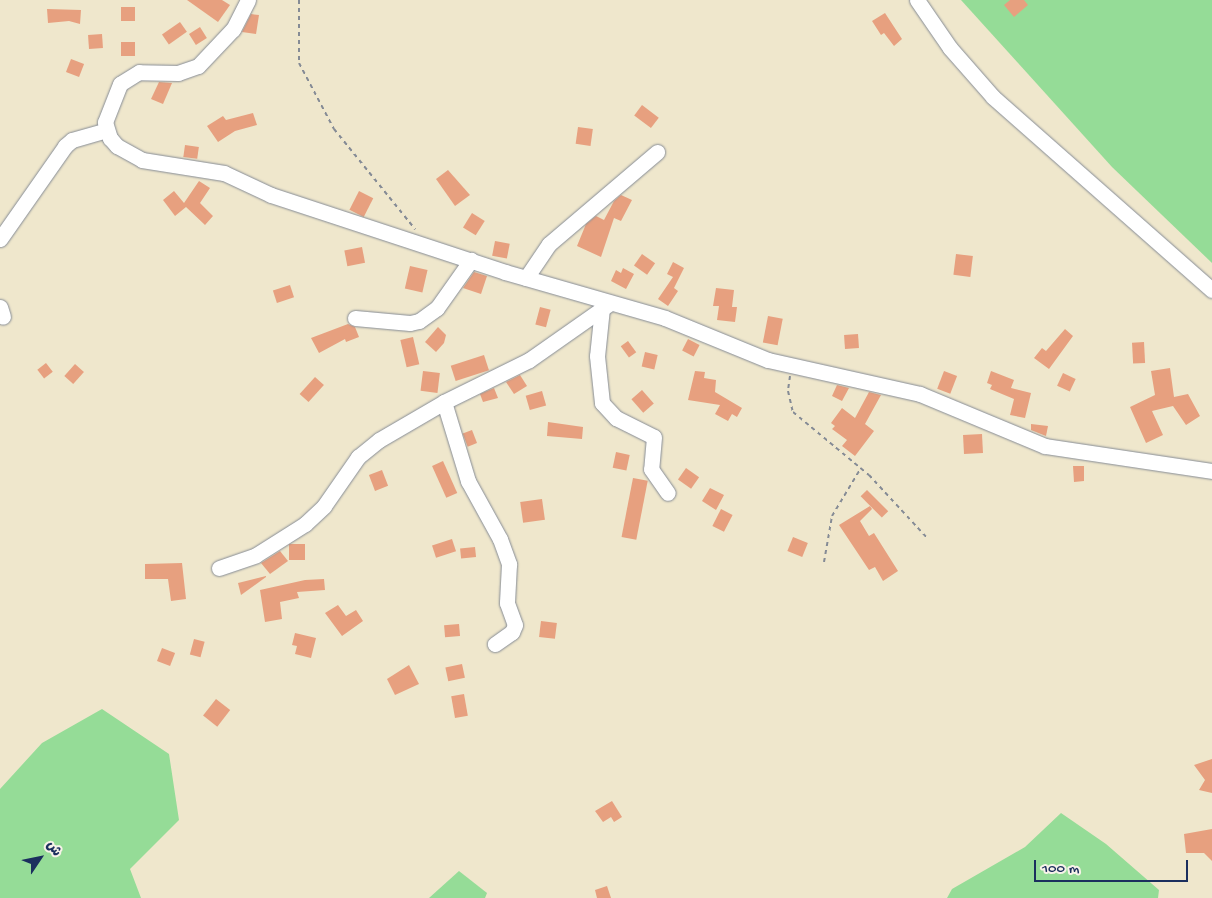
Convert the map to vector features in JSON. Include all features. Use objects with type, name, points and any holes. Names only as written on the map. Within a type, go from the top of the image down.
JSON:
[{"type":"street","points":[[248,0],[233,29],[198,66],[178,72],[139,72],[120,84],[107,112],[106,130],[117,146],[142,160],[224,173],[271,195],[606,305],[684,324],[791,366],[920,394],[1045,446],[1212,472]]},
{"type":"street","points":[[917,0],[950,48],[994,96],[1212,290]]},
{"type":"street","points":[[0,239],[64,146],[72,140],[106,130]]},
{"type":"street","points":[[526,278],[549,244],[657,152]]},
{"type":"street","points":[[355,318],[410,323],[419,321],[437,308],[471,260]]},
{"type":"street","points":[[219,568],[256,555],[306,524],[324,506],[367,449],[444,402],[529,360],[606,305]]},
{"type":"street","points":[[606,305],[597,356],[602,402],[616,418],[654,437],[651,469],[668,493]]},
{"type":"street","points":[[444,402],[468,481],[500,539],[509,564],[507,603],[515,625],[512,632],[494,644]]},
{"type":"path","points":[[299,0],[299,63],[334,128],[427,245]]},
{"type":"path","points":[[791,366],[788,391],[793,412],[861,468],[928,539]]},
{"type":"path","points":[[824,562],[832,516],[861,468]]},
{"type":"green space","points":[[961,0],[1212,0],[1212,263],[1112,167]]},
{"type":"green space","points":[[102,709],[169,754],[179,820],[130,869],[141,898],[0,898],[0,789],[42,743]]},
{"type":"green space","points":[[1061,813],[1106,844],[1159,890],[1158,898],[947,898],[952,889],[1025,847]]},
{"type":"green space","points":[[459,871],[487,893],[485,898],[429,898]]},
{"type":"building","points":[[187,0],[222,0],[230,5],[218,22]]},
{"type":"building","points":[[1010,0],[1024,0],[1028,5],[1014,17],[1004,5]]},
{"type":"building","points":[[121,7],[135,7],[135,21],[121,21]]},
{"type":"building","points":[[47,9],[81,10],[80,24],[69,21],[48,23]]},
{"type":"building","points":[[885,13],[902,39],[894,46],[884,33],[881,35],[872,21]]},
{"type":"building","points":[[251,14],[259,15],[256,34],[242,32]]},
{"type":"building","points":[[180,22],[187,32],[169,44],[162,35]]},
{"type":"building","points":[[200,27],[207,38],[196,45],[189,34]]},
{"type":"building","points":[[102,34],[103,48],[89,49],[88,35]]},
{"type":"building","points":[[121,42],[135,42],[135,56],[121,56]]},
{"type":"building","points":[[71,59],[84,64],[79,77],[66,72]]},
{"type":"building","points":[[159,82],[172,83],[163,104],[151,99]]},
{"type":"building","points":[[642,105],[659,118],[651,128],[634,115]]},
{"type":"building","points":[[253,113],[257,125],[235,131],[218,142],[207,126],[223,116],[226,120]]},
{"type":"building","points":[[578,127],[593,129],[590,146],[576,144]]},
{"type":"building","points":[[185,145],[199,147],[197,159],[183,157]]},
{"type":"building","points":[[448,170],[470,195],[455,206],[436,179]]},
{"type":"building","points":[[199,181],[210,188],[200,203],[213,216],[205,225],[186,207],[175,216],[163,200],[174,191],[184,203]]},
{"type":"building","points":[[359,191],[373,198],[364,217],[349,210]]},
{"type":"building","points":[[621,195],[632,200],[621,221],[614,218],[601,257],[577,246],[586,224],[596,216],[604,220],[614,201]]},
{"type":"building","points":[[472,213],[485,221],[476,235],[463,227]]},
{"type":"building","points":[[495,241],[510,244],[507,259],[492,256]]},
{"type":"building","points":[[362,247],[365,263],[347,266],[344,250]]},
{"type":"building","points":[[642,254],[655,263],[647,275],[634,265]]},
{"type":"building","points":[[956,254],[973,256],[970,277],[953,275]]},
{"type":"building","points":[[673,262],[684,268],[674,288],[678,291],[668,306],[658,299],[673,277],[667,274]]},
{"type":"building","points":[[410,266],[428,270],[422,292],[405,288]]},
{"type":"building","points":[[623,268],[634,274],[626,289],[611,281],[616,270],[621,273]]},
{"type":"building","points":[[474,272],[487,276],[481,294],[463,288]]},
{"type":"building","points":[[290,285],[294,297],[277,303],[273,291]]},
{"type":"building","points":[[716,288],[734,290],[732,307],[737,307],[735,322],[717,320],[719,306],[713,306]]},
{"type":"building","points":[[540,307],[551,310],[546,327],[535,324]]},
{"type":"building","points":[[768,316],[783,319],[778,345],[763,343]]},
{"type":"building","points":[[348,324],[355,327],[359,337],[346,342],[345,339],[319,353],[311,338]]},
{"type":"building","points":[[438,327],[446,335],[444,343],[436,352],[425,342]]},
{"type":"building","points":[[1065,329],[1073,336],[1049,369],[1034,358],[1042,348],[1046,351]]},
{"type":"building","points":[[858,334],[859,348],[845,349],[844,335]]},
{"type":"building","points":[[413,337],[419,364],[407,367],[400,340]]},
{"type":"building","points":[[688,339],[700,345],[694,356],[682,351]]},
{"type":"building","points":[[628,341],[636,352],[629,358],[621,346]]},
{"type":"building","points":[[1144,342],[1145,363],[1133,364],[1132,343]]},
{"type":"building","points":[[645,352],[658,355],[654,370],[642,367]]},
{"type":"building","points":[[484,355],[489,370],[456,381],[451,366]]},
{"type":"building","points":[[46,363],[53,372],[44,378],[37,370]]},
{"type":"building","points":[[75,364],[84,372],[73,384],[64,376]]},
{"type":"building","points":[[1170,368],[1174,397],[1188,394],[1200,416],[1186,425],[1173,406],[1152,411],[1163,435],[1146,443],[1130,407],[1155,395],[1151,371]]},
{"type":"building","points":[[423,371],[440,373],[437,393],[421,391]]},
{"type":"building","points":[[695,371],[705,372],[704,378],[716,380],[715,392],[742,408],[737,417],[732,414],[728,421],[715,414],[720,405],[688,400]]},
{"type":"building","points":[[944,371],[957,376],[950,394],[937,389]]},
{"type":"building","points":[[991,371],[1014,380],[1011,388],[1031,393],[1025,418],[1010,415],[1014,399],[990,389],[992,385],[987,383]]},
{"type":"building","points":[[1063,373],[1076,379],[1070,392],[1057,386]]},
{"type":"building","points":[[520,375],[527,386],[514,394],[506,382]]},
{"type":"building","points":[[315,377],[324,385],[309,402],[300,394]]},
{"type":"building","points":[[837,385],[849,388],[842,401],[832,396]]},
{"type":"building","points":[[494,388],[498,398],[483,402],[480,394]]},
{"type":"building","points":[[642,390],[654,404],[643,413],[631,399]]},
{"type":"building","points":[[542,391],[546,405],[530,410],[526,396]]},
{"type":"building","points":[[869,392],[881,395],[865,424],[874,431],[855,456],[842,446],[847,440],[832,429],[835,426],[831,423],[842,408],[855,418]]},
{"type":"building","points":[[548,422],[583,427],[582,439],[547,436]]},
{"type":"building","points":[[1031,424],[1048,426],[1046,436],[1031,430]]},
{"type":"building","points":[[472,430],[477,443],[468,447],[463,434]]},
{"type":"building","points":[[982,434],[983,453],[964,454],[963,435]]},
{"type":"building","points":[[616,452],[630,455],[626,471],[613,468]]},
{"type":"building","points":[[443,461],[457,493],[446,498],[432,466]]},
{"type":"building","points":[[1073,466],[1084,466],[1084,481],[1074,482]]},
{"type":"building","points":[[686,468],[699,477],[691,489],[678,479]]},
{"type":"building","points":[[382,470],[388,486],[375,491],[369,475]]},
{"type":"building","points":[[633,478],[648,481],[636,540],[622,537]]},
{"type":"building","points":[[710,488],[724,495],[716,510],[702,501]]},
{"type":"building","points":[[867,490],[888,511],[882,518],[861,496]]},
{"type":"building","points":[[542,499],[545,520],[523,523],[520,502]]},
{"type":"building","points":[[870,506],[872,509],[860,521],[869,536],[874,533],[898,571],[883,581],[875,567],[869,570],[839,525]]},
{"type":"building","points":[[721,509],[733,515],[724,532],[712,526]]},
{"type":"building","points":[[793,537],[808,543],[802,557],[787,551]]},
{"type":"building","points":[[452,539],[456,551],[436,558],[432,545]]},
{"type":"building","points":[[289,544],[305,544],[305,560],[289,560]]},
{"type":"building","points":[[475,547],[476,557],[461,559],[460,549]]},
{"type":"building","points":[[280,551],[288,561],[270,574],[261,563]]},
{"type":"building","points":[[182,563],[186,599],[171,601],[168,579],[145,579],[145,564]]},
{"type":"building","points":[[266,577],[241,595],[238,583]]},
{"type":"building","points":[[324,579],[325,590],[297,592],[299,598],[280,602],[282,619],[265,622],[260,590],[305,580]]},
{"type":"building","points":[[338,605],[346,616],[356,610],[363,621],[342,636],[325,613]]},
{"type":"building","points":[[541,621],[557,623],[555,639],[539,637]]},
{"type":"building","points":[[459,624],[460,636],[445,637],[444,625]]},
{"type":"building","points":[[295,633],[316,638],[311,658],[295,654],[297,646],[292,645]]},
{"type":"building","points":[[194,639],[205,642],[200,657],[190,654]]},
{"type":"building","points":[[162,648],[175,653],[170,666],[157,661]]},
{"type":"building","points":[[462,664],[465,678],[448,681],[445,668]]},
{"type":"building","points":[[409,665],[419,684],[395,695],[387,679]]},
{"type":"building","points":[[464,694],[468,716],[455,718],[451,696]]},
{"type":"building","points":[[216,699],[230,710],[217,727],[203,716]]},
{"type":"building","points":[[1212,759],[1212,793],[1199,790],[1205,780],[1194,765]]},
{"type":"building","points":[[612,801],[622,817],[614,822],[611,817],[603,822],[595,811]]},
{"type":"building","points":[[1212,829],[1212,861],[1204,853],[1186,853],[1184,834]]},
{"type":"building","points":[[607,886],[611,898],[597,898],[595,890]]}]
